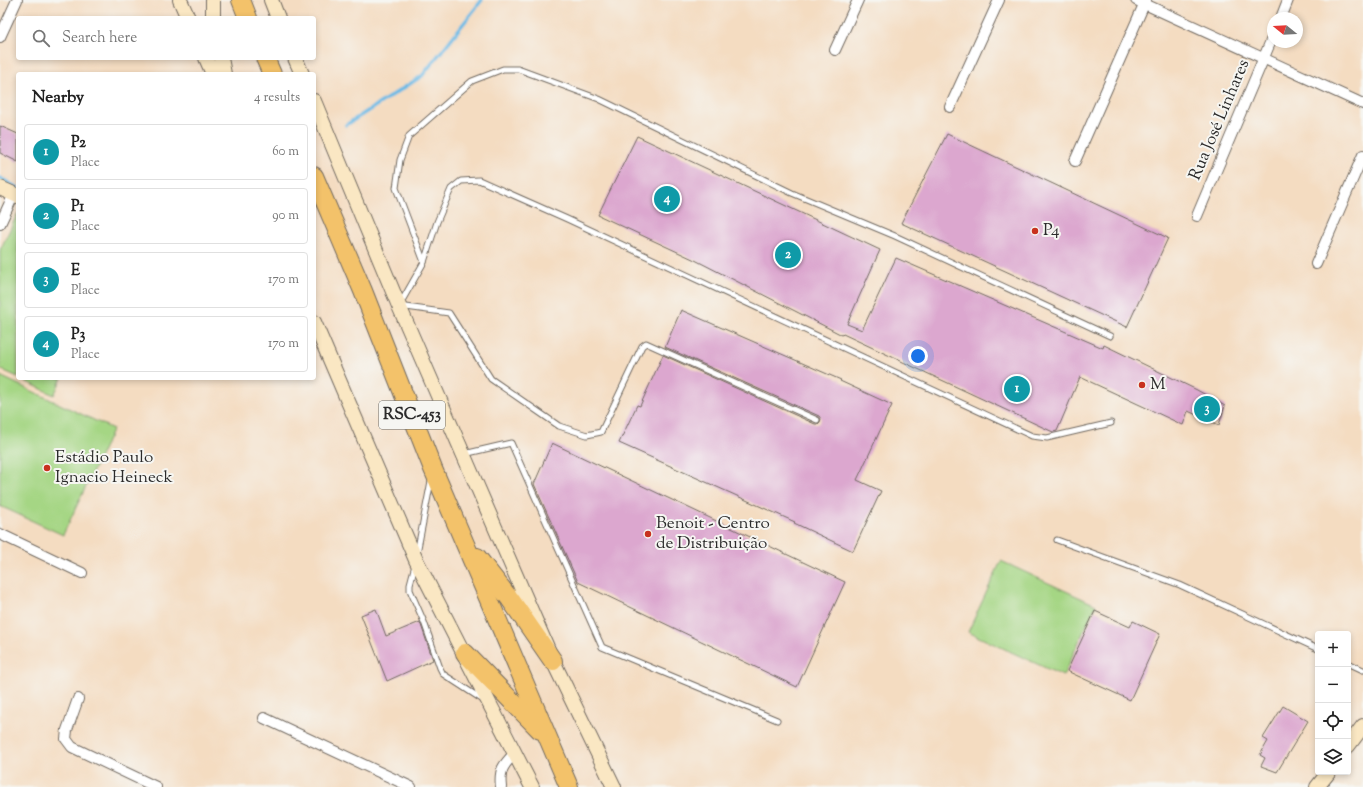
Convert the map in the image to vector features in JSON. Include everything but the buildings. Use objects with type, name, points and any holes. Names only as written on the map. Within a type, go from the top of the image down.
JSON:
[{"type":"highway","points":[[241,0],[247,16]]},
{"type":"highway","points":[[266,60],[271,72]]},
{"type":"highway","name":"RSC-453","points":[[316,181],[363,291],[433,469],[569,787]]},
{"type":"highway","name":"RSC-453","points":[[463,539],[510,599],[554,661]]},
{"type":"highway","points":[[464,654],[547,737]]},
{"type":"main road","points":[[180,0],[187,16]]},
{"type":"main road","points":[[213,0],[213,16]]},
{"type":"main road","points":[[270,0],[277,16]]},
{"type":"main road","points":[[207,60],[212,72]]},
{"type":"main road","points":[[221,60],[224,72]]},
{"type":"main road","points":[[296,60],[301,72]]},
{"type":"main road","points":[[316,106],[399,306],[463,454],[554,661],[614,787]]},
{"type":"main road","points":[[0,188],[16,195]]},
{"type":"main road","points":[[316,327],[416,560],[532,787]]},
{"type":"main road","points":[[1351,742],[1363,726]]},
{"type":"main road","points":[[1317,787],[1326,775]]},
{"type":"street","points":[[0,37],[17,0]]},
{"type":"street","points":[[835,50],[858,0]]},
{"type":"street","points":[[950,107],[999,0]]},
{"type":"street","points":[[1283,12],[1288,0]]},
{"type":"street","points":[[1075,161],[1142,1],[1363,104]]},
{"type":"street","name":"Rua José Linhares","points":[[1197,216],[1268,48]]},
{"type":"street","points":[[1316,264],[1363,155]]},
{"type":"street","points":[[0,224],[16,195]]},
{"type":"street","points":[[0,534],[82,573]]},
{"type":"street","points":[[78,699],[67,730],[66,739],[72,747],[156,787]]},
{"type":"street","points":[[264,718],[411,787]]},
{"type":"street","points":[[500,787],[502,768],[515,753]]},
{"type":"lane","points":[[424,262],[396,188],[400,160],[409,136],[472,81],[503,68],[518,69],[599,99],[770,183],[895,236],[1110,336]]},
{"type":"lane","points":[[817,420],[646,343],[642,346],[601,432],[587,435],[560,426],[491,379],[449,313],[399,306],[424,262],[437,222],[451,189],[462,181],[478,180],[574,222],[1032,436],[1046,438],[1111,423]]},
{"type":"lane","points":[[463,454],[511,442],[602,647],[777,720]]},
{"type":"lane","points":[[433,469],[410,590],[424,622],[443,674],[491,705]]},
{"type":"lane","points":[[1057,540],[1180,585],[1315,648]]},
{"type":"lane","points":[[1351,664],[1363,670]]},
{"type":"green space","points":[[16,217],[16,376],[0,369],[0,250]]},
{"type":"green space","name":"Estádio Paulo Ignacio Heineck","points":[[0,376],[113,429],[63,535],[0,506]]},
{"type":"green space","points":[[23,380],[61,380],[54,395]]},
{"type":"green space","points":[[1001,561],[1096,605],[1063,676],[968,632]]},
{"type":"waterway","points":[[346,125],[422,76],[482,0]]},
{"type":"waterway","points":[[0,178],[16,187]]},
{"type":"place","name":"P3","points":[[667,199]]},
{"type":"place","name":"P4","points":[[1035,231]]},
{"type":"place","name":"P1","points":[[788,255]]},
{"type":"place","name":"M","points":[[1142,385]]},
{"type":"place","name":"P2","points":[[1017,389]]},
{"type":"place","name":"E","points":[[1207,409]]},
{"type":"place","name":"Estádio Paulo Ignacio Heineck","points":[[47,468]]},
{"type":"place","name":"Benoit - Centro de Distribuição","points":[[648,534]]}]
